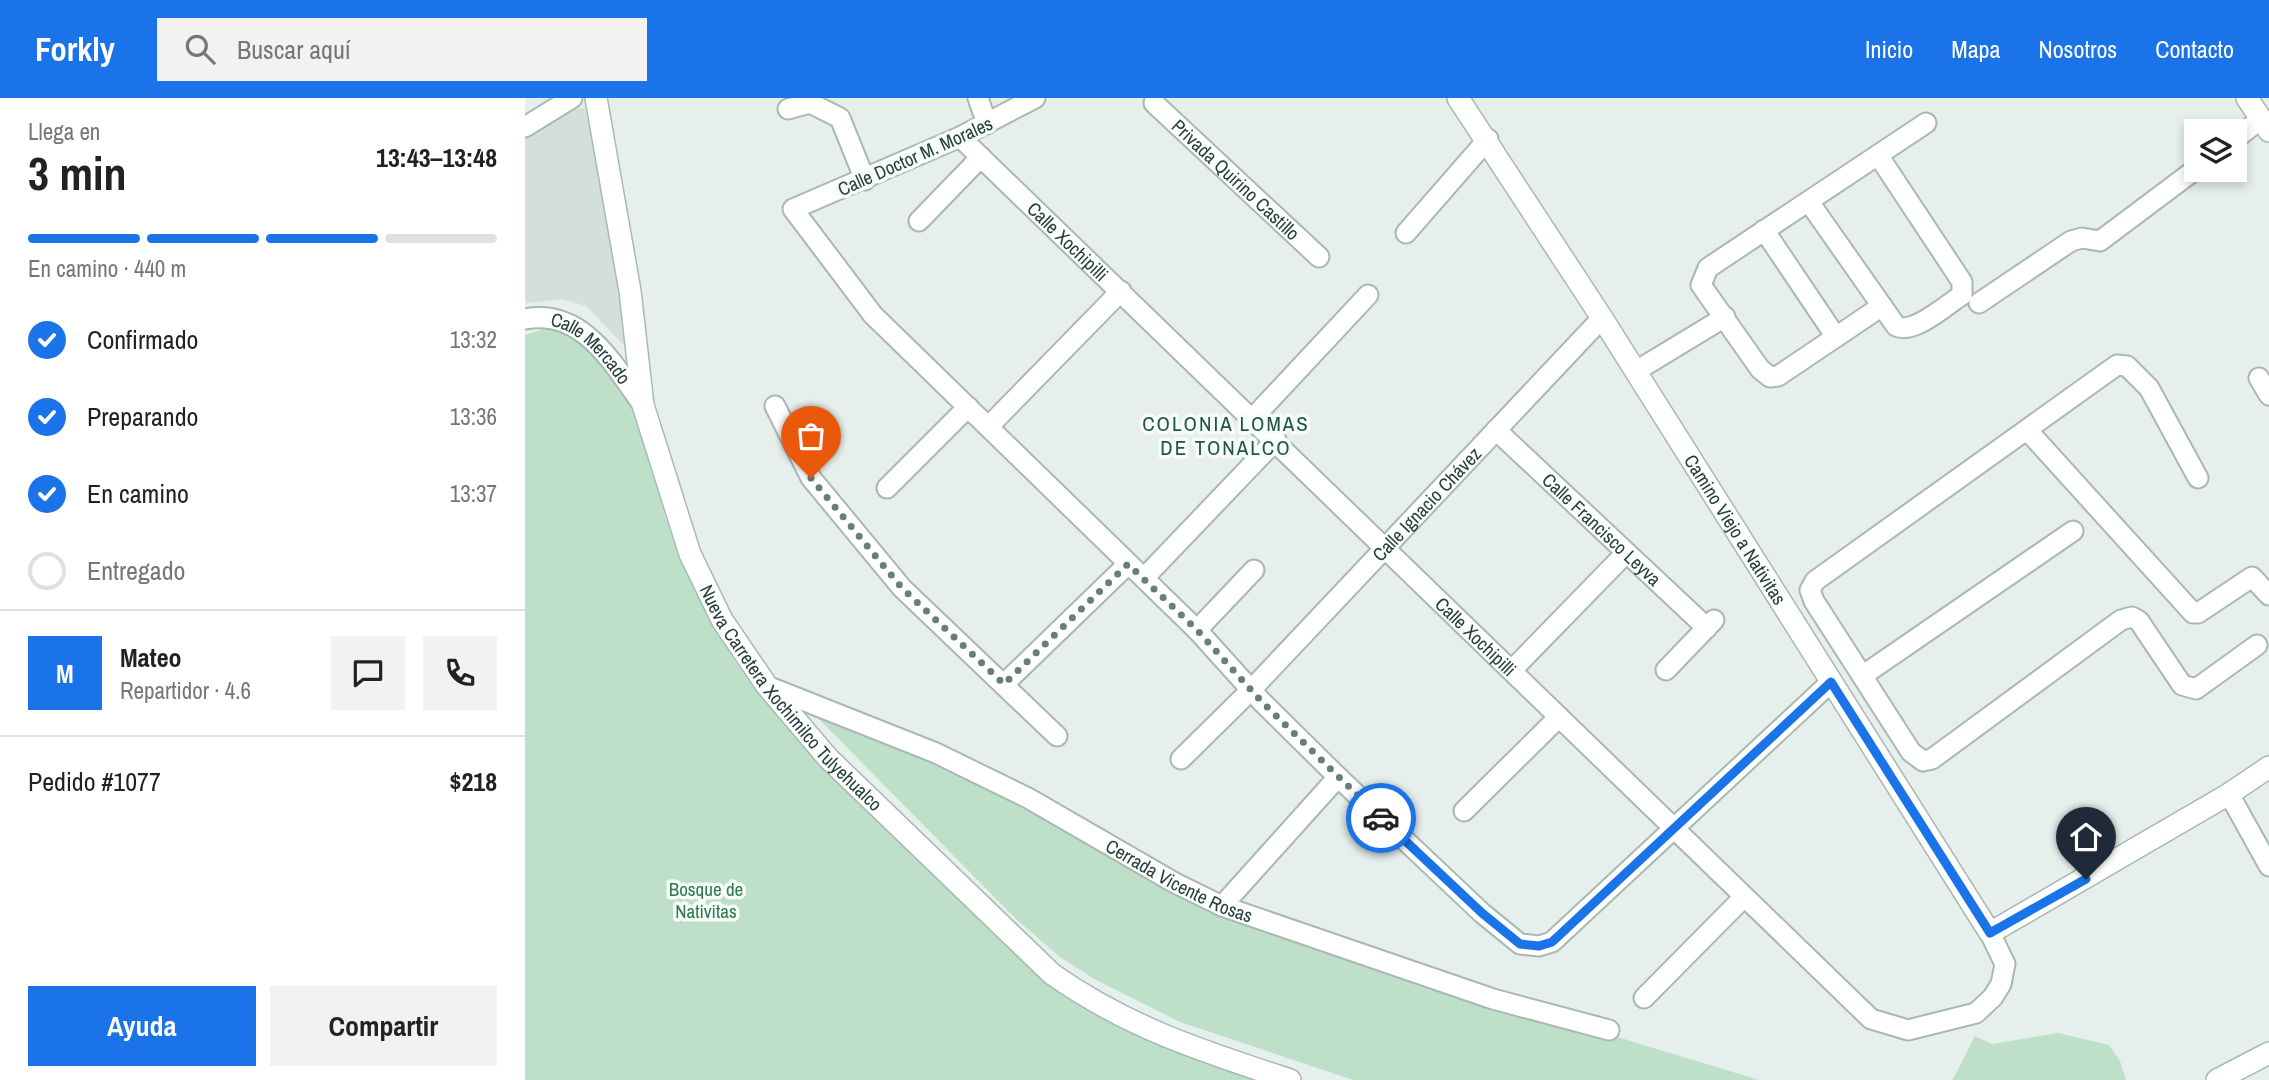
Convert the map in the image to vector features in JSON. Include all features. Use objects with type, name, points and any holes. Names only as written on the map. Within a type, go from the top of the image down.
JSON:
[{"type":"street","points":[[525,127],[572,98]]},
{"type":"street","name":"Nueva Carretera Xochimilco Tulyehualco","points":[[596,98],[630,290],[643,405],[690,554],[722,620],[767,686],[828,758],[1052,974],[1095,1002],[1169,1040],[1290,1080]]},
{"type":"street","points":[[978,98],[988,124]]},
{"type":"street","name":"Calle Doctor M. Morales","points":[[968,407],[873,315],[793,209],[960,137],[1035,98]]},
{"type":"street","name":"Camino Viejo a Nativitas","points":[[1458,98],[1636,371],[1990,933],[2005,964]]},
{"type":"street","points":[[2247,98],[2265,125],[2247,133]]},
{"type":"street","name":"Privada Quirino Castillo","points":[[1153,100],[1319,257]]},
{"type":"street","points":[[788,109],[810,103],[840,118],[865,180]]},
{"type":"street","points":[[1882,306],[1778,376],[1770,377],[1760,369],[1701,285],[1708,268],[1926,123]]},
{"type":"street","name":"Calle Xochipilli","points":[[960,137],[1386,546],[1743,898],[1871,1019],[1908,1030],[1976,1013],[1993,998],[2001,984],[2005,964]]},
{"type":"street","points":[[1406,233],[1487,139]]},
{"type":"street","points":[[1809,202],[1882,306],[1902,329],[1913,327],[1962,295],[1962,282],[1878,155]]},
{"type":"street","points":[[919,221],[981,157]]},
{"type":"street","points":[[1979,303],[2071,241],[2082,238],[2100,241],[2184,178]]},
{"type":"street","points":[[1764,230],[1836,337]]},
{"type":"street","points":[[989,426],[1121,290]]},
{"type":"street","points":[[1253,418],[1368,295]]},
{"type":"street","points":[[1636,371],[1725,317]]},
{"type":"street","name":"Calle Mercado","points":[[525,319],[555,318],[581,330],[602,349],[643,405]]},
{"type":"street","name":"Calle Ignacio Chávez","points":[[1181,759],[1251,690],[1602,318]]},
{"type":"street","points":[[2198,478],[2149,388],[2127,366],[2117,365],[2028,432],[1815,581],[1810,590],[1814,601],[1911,752],[1923,761],[1932,759],[2121,620],[2132,617],[2139,621],[2182,684],[2189,689],[2196,689],[2257,645]]},
{"type":"street","points":[[2259,378],[2269,396]]},
{"type":"street","points":[[775,406],[811,478],[859,538],[902,588],[1057,736]]},
{"type":"street","points":[[887,488],[968,407],[1197,630],[1251,690],[1338,777],[1482,913],[1520,944],[1539,946],[1552,942],[1831,682]]},
{"type":"street","name":"Calle Francisco Leyva","points":[[1496,430],[1626,553],[1711,624],[1666,670]]},
{"type":"street","points":[[2028,432],[2193,613],[2198,613],[2252,577],[2269,595]]},
{"type":"street","points":[[1144,578],[1276,440]]},
{"type":"street","points":[[1861,676],[2073,531]]},
{"type":"street","points":[[1512,670],[1626,553]]},
{"type":"street","points":[[1004,684],[1128,564]]},
{"type":"street","points":[[1197,630],[1254,570]]},
{"type":"street","name":"Cerrada Vicente Rosas","points":[[767,686],[959,765],[1028,798],[1175,883],[1222,906],[1493,999],[1609,1030]]},
{"type":"street","points":[[1464,811],[1559,717]]},
{"type":"street","points":[[1990,933],[2229,794],[2269,767]]},
{"type":"street","points":[[1222,906],[1338,777]]},
{"type":"street","points":[[2229,794],[2269,866]]},
{"type":"street","points":[[1644,998],[1743,898]]},
{"type":"street","points":[[2217,1080],[2269,1053]]},
{"type":"shaded area","points":[[585,108],[622,284],[631,345],[626,347],[586,306],[562,299],[527,303],[525,298],[525,137],[569,111]]},
{"type":"green space","name":"Bosque de Nativitas","points":[[544,329],[566,329],[612,370],[635,414],[648,447],[665,517],[692,582],[734,660],[750,680],[1034,964],[1280,1080],[525,1080],[525,335]]},
{"type":"green space","points":[[805,689],[819,700],[863,717],[1119,859],[1547,1025],[1554,1022],[1611,1035],[1759,1080],[1353,1080],[1180,1022],[1096,980],[1060,957],[1016,919],[809,709],[796,694]]},
{"type":"green space","points":[[2058,1033],[2109,1045],[2120,1061],[2126,1080],[1949,1080],[1953,1079],[1975,1036],[1992,1044]]},
{"type":"way so far","points":[[811,478],[902,588],[1004,684],[1128,564],[1197,630],[1262,702],[1381,818]]},
{"type":"district","name":"COLONIA LOMAS DE TONALCO","points":[[1226,435]]},
{"type":"route","points":[[1381,818],[1482,913],[1520,944],[1539,946],[1552,942],[1831,682],[1990,933],[2086,879]]}]
